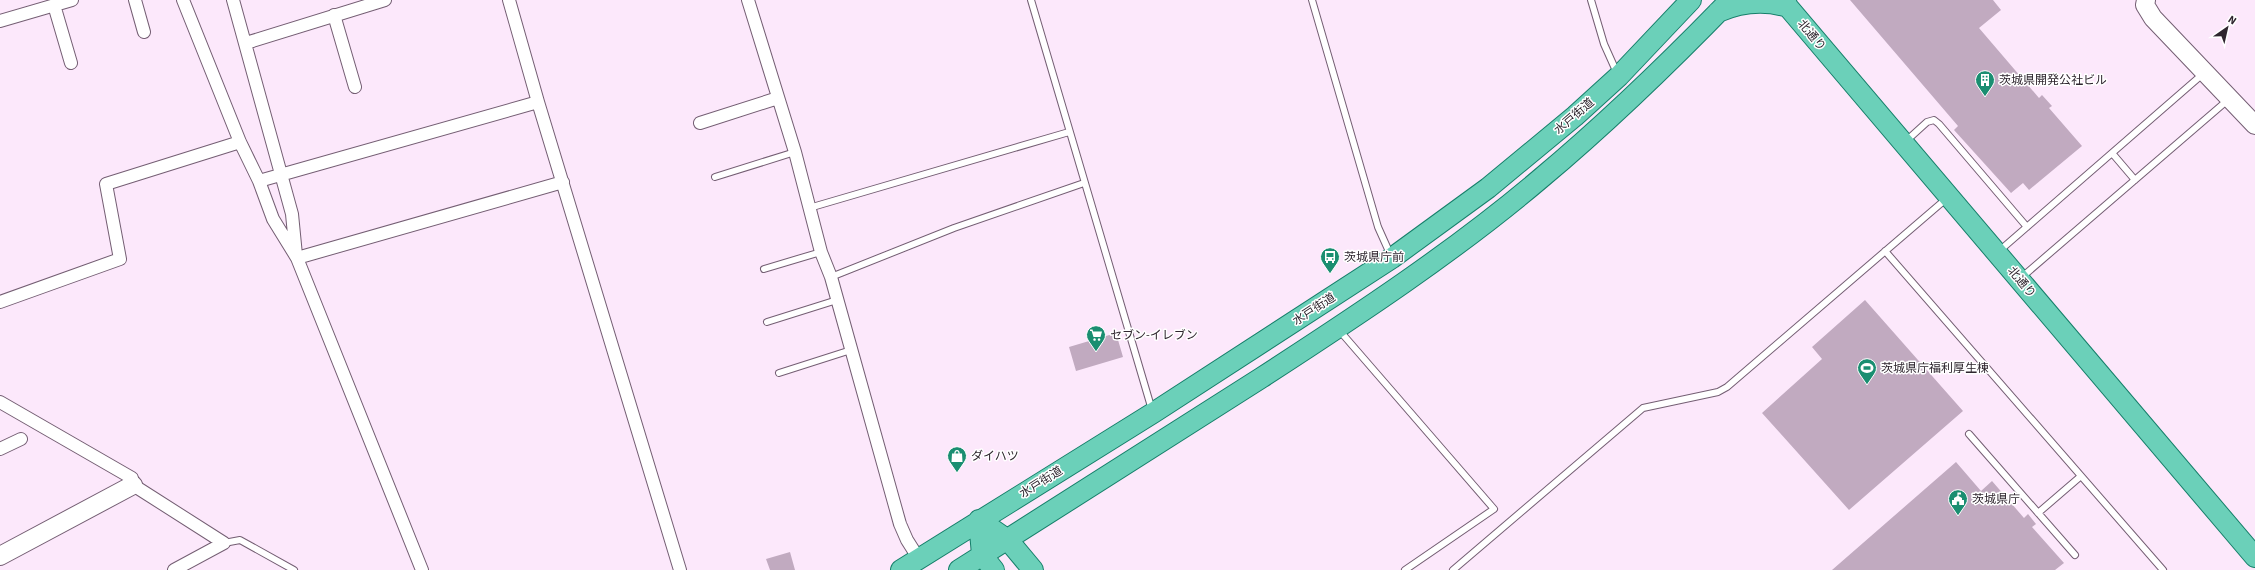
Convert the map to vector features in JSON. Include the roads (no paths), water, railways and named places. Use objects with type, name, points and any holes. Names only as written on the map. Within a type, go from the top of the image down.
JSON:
[{"type":"main road","name":"水戸街道","points":[[901,570],[1153,413],[1392,258],[1488,188],[1575,116],[1619,76],[1691,0]]},
{"type":"main road","points":[[1724,6],[1756,0],[1787,4]]},
{"type":"main road","name":"北通り","points":[[1787,4],[2255,557]]},
{"type":"main road","name":"水戸街道","points":[[959,570],[988,563],[1008,540],[1338,328],[1380,299],[1539,180],[1633,97],[1724,6]]},
{"type":"main road","points":[[1366,276],[1380,299]]},
{"type":"main road","points":[[979,520],[1008,540],[1033,570]]},
{"type":"main road","points":[[979,520],[988,563]]},
{"type":"street","points":[[0,21],[72,0]]},
{"type":"street","points":[[135,0],[144,32]]},
{"type":"street","points":[[183,0],[240,142],[259,181],[273,219],[296,258],[422,570]]},
{"type":"street","points":[[233,0],[246,43],[280,175],[292,214],[296,258]]},
{"type":"street","points":[[246,43],[385,0]]},
{"type":"street","points":[[510,0],[538,102],[680,570]]},
{"type":"street","points":[[748,0],[795,152],[821,252],[831,277],[836,300],[900,524],[907,540],[919,559]]},
{"type":"street","points":[[2146,0],[2145,5],[2153,18],[2255,125]]},
{"type":"street","points":[[54,5],[71,63]]},
{"type":"street","points":[[334,15],[355,87]]},
{"type":"street","points":[[700,124],[778,98]]},
{"type":"street","points":[[259,181],[538,102]]},
{"type":"street","points":[[0,302],[120,259],[106,184],[240,142]]},
{"type":"street","points":[[296,258],[563,182]]},
{"type":"street","points":[[0,402],[132,478],[132,485]]},
{"type":"street","points":[[0,449],[21,439]]},
{"type":"street","points":[[132,485],[224,543],[174,570]]},
{"type":"street","points":[[0,556],[132,485]]},
{"type":"lane","points":[[1031,0],[1153,413]]},
{"type":"lane","points":[[1312,0],[1378,227],[1392,258]]},
{"type":"lane","points":[[1591,0],[1604,44],[1619,76]]},
{"type":"lane","points":[[1997,253],[2205,73]]},
{"type":"lane","points":[[2019,279],[2230,98]]},
{"type":"lane","points":[[1904,143],[1927,122],[1934,120],[2027,227]]},
{"type":"lane","points":[[809,208],[1069,132]]},
{"type":"lane","points":[[715,177],[795,152]]},
{"type":"lane","points":[[2112,153],[2135,180]]},
{"type":"lane","points":[[831,277],[954,228],[1084,183]]},
{"type":"lane","points":[[1453,570],[1642,408],[1718,392],[1727,387],[1949,196]]},
{"type":"lane","points":[[1885,251],[2163,570]]},
{"type":"lane","points":[[764,269],[821,252]]},
{"type":"lane","points":[[767,322],[836,300]]},
{"type":"lane","points":[[1338,328],[1494,509],[1405,570]]},
{"type":"lane","points":[[779,374],[851,350]]},
{"type":"lane","points":[[1969,434],[2075,555]]},
{"type":"lane","points":[[2038,513],[2081,476]]},
{"type":"lane","points":[[224,543],[240,540],[294,570]]},
{"type":"place","name":"茨城県開発公社ビル","points":[[1985,97]]},
{"type":"place","name":"茨城県庁前","points":[[1330,274]]},
{"type":"place","name":"セブン-イレブン","points":[[1096,352]]},
{"type":"place","name":"茨城県庁福利厚生棟","points":[[1867,385]]},
{"type":"place","name":"ダイハツ","points":[[957,473]]},
{"type":"place","name":"茨城県庁","points":[[1958,516]]}]
